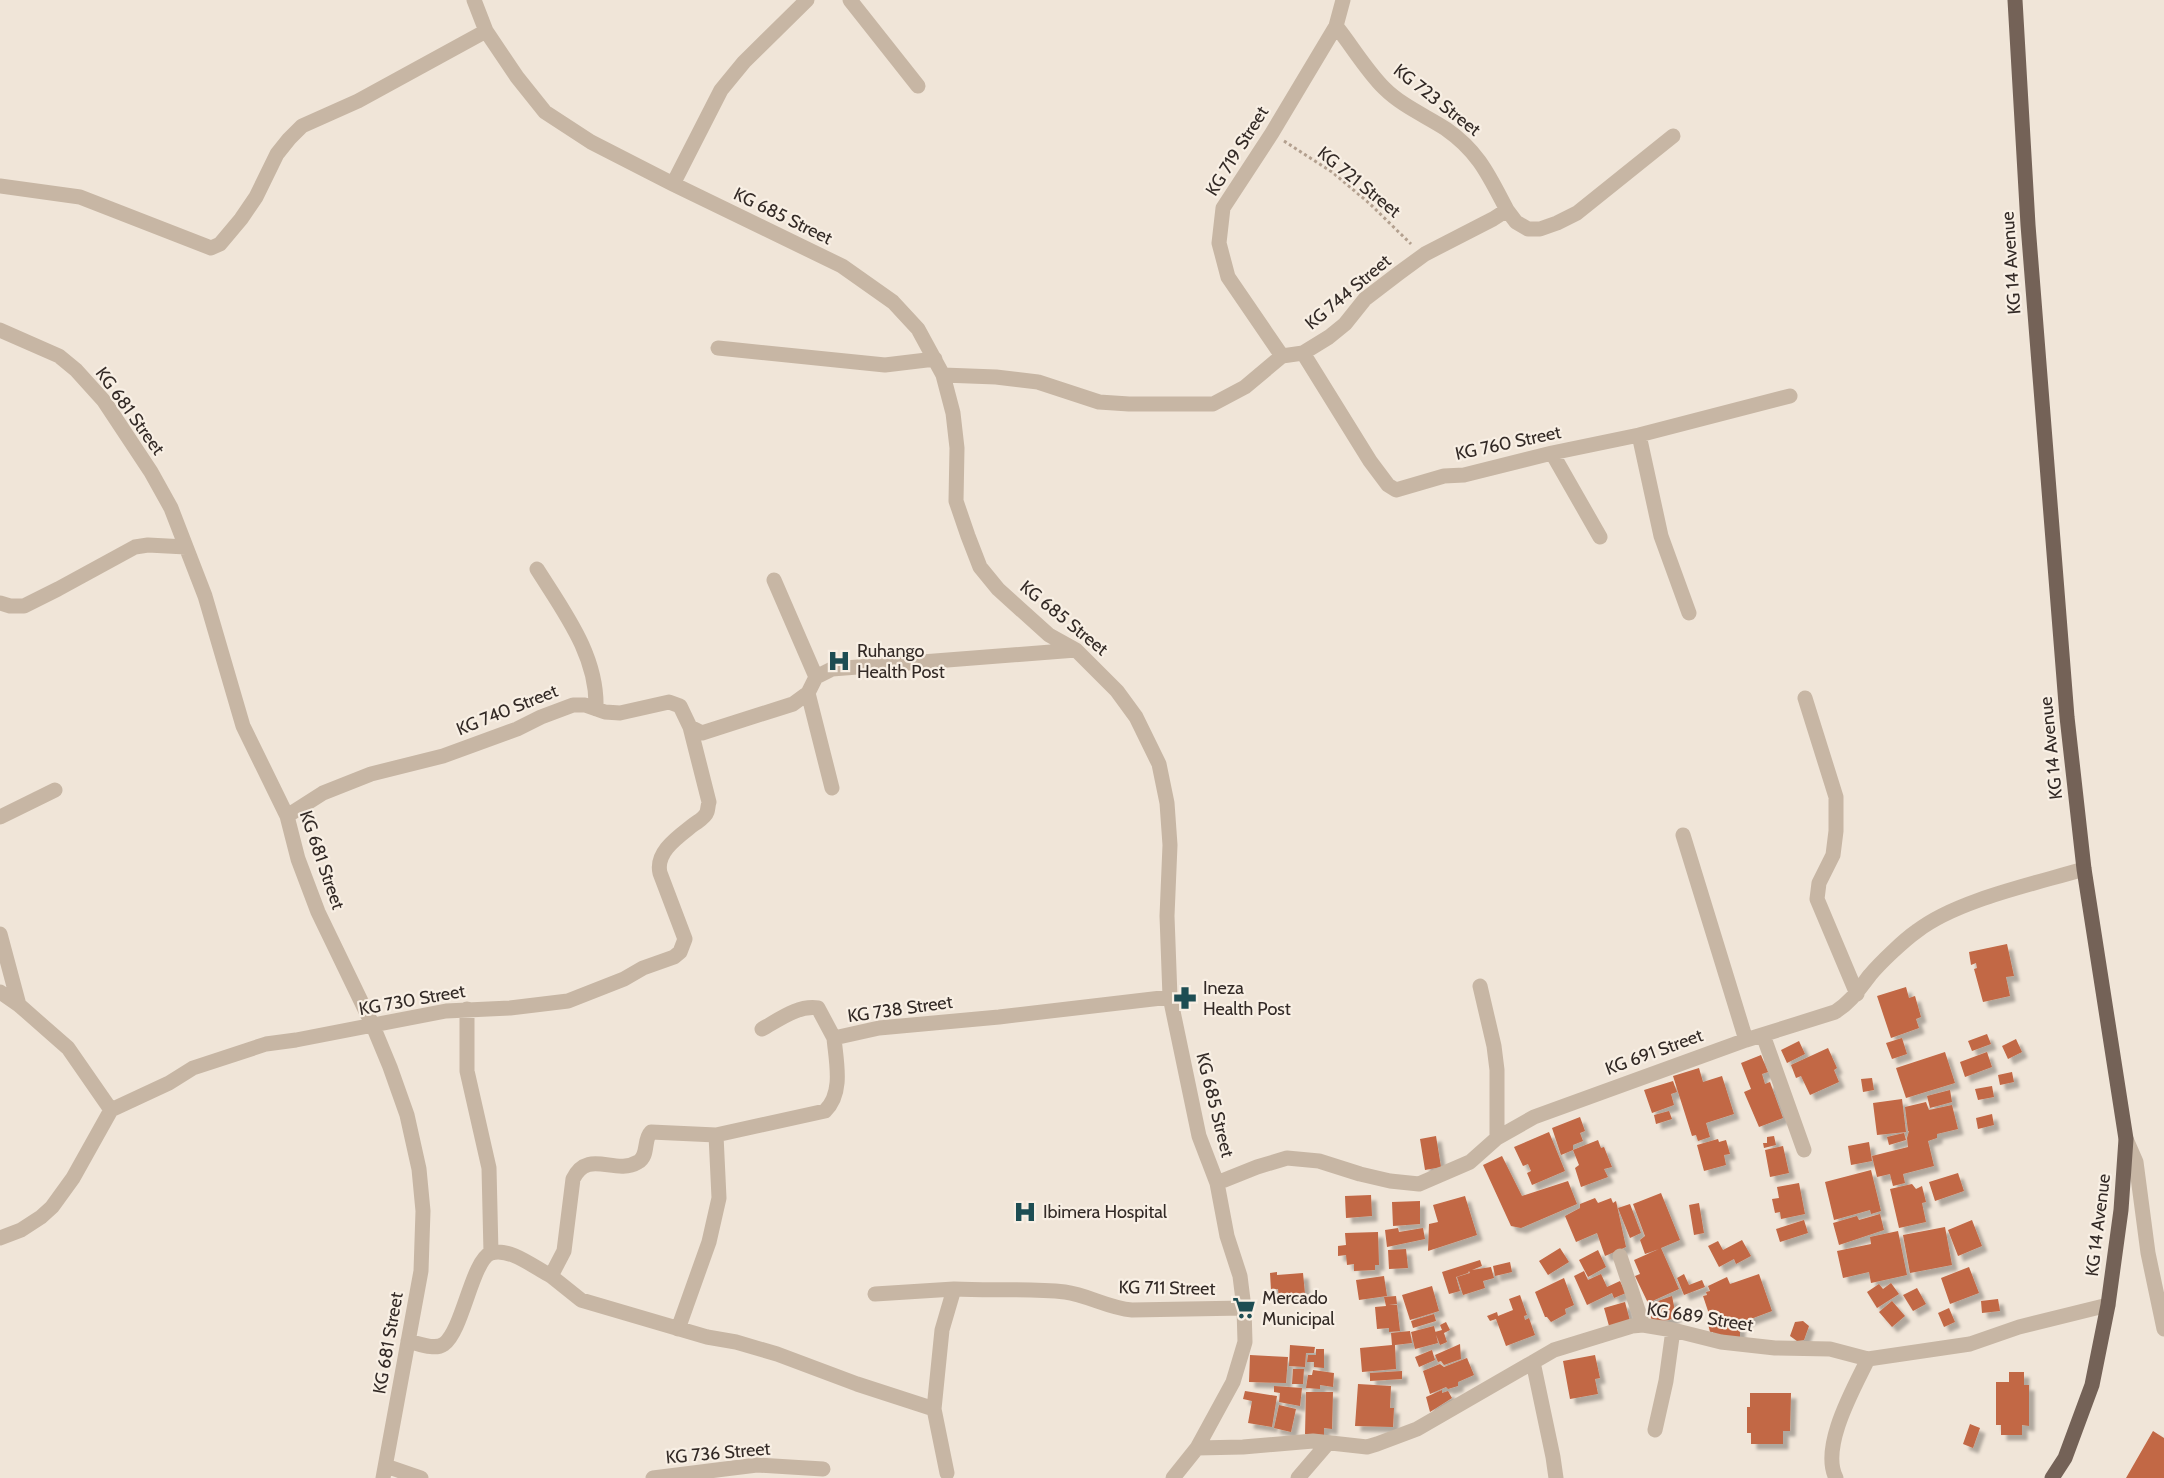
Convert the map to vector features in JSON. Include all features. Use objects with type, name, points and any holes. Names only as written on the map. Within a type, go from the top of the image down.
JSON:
[{"type":"main road","name":"KG 14 Avenue","points":[[2015,0],[2030,259],[2067,717],[2084,869],[2126,1139],[2121,1210],[2108,1305],[2092,1385],[2065,1458],[2052,1478]]},
{"type":"street","name":"KG 685 Street","points":[[474,0],[486,31],[517,77],[545,112],[591,142],[842,266],[893,302],[918,329],[943,375],[953,413],[957,448],[956,501],[980,567],[998,589],[1049,635],[1076,650],[1101,674],[1136,717],[1159,765],[1167,803],[1170,845],[1167,916],[1170,997],[1199,1136],[1217,1183],[1227,1236],[1239,1276],[1244,1308],[1245,1342],[1233,1382],[1197,1448],[1173,1478]]},
{"type":"street","points":[[673,184],[721,90],[744,62],[807,0]]},
{"type":"street","points":[[850,0],[918,86]]},
{"type":"street","name":"KG 719 Street","points":[[1282,356],[1228,277],[1219,243],[1222,208],[1272,133],[1336,26],[1343,0]]},
{"type":"street","name":"KG 723 Street","points":[[1336,26],[1385,89],[1415,112],[1462,141],[1483,163],[1507,210]]},
{"type":"street","points":[[0,186],[80,197],[211,248],[220,244],[241,219],[256,197],[277,154],[302,126],[358,101],[486,31]]},
{"type":"street","points":[[1507,210],[1516,222],[1528,229],[1539,229],[1557,223],[1577,213],[1672,136]]},
{"type":"street","name":"KG 744 Street","points":[[1282,356],[1303,353],[1329,337],[1345,324],[1365,299],[1425,254],[1507,210]]},
{"type":"street","name":"KG 681 Street","points":[[0,330],[59,356],[76,370],[104,401],[151,472],[171,508],[205,596],[243,726],[287,816],[297,859],[318,912],[373,1026],[407,1115],[419,1169],[423,1211],[421,1271],[385,1472]]},
{"type":"street","points":[[718,348],[837,358],[885,365],[935,359]]},
{"type":"street","name":"KG 760 Street","points":[[1303,353],[1370,461],[1392,488],[1402,489],[1444,476],[1464,475],[1552,453],[1639,435],[1790,396]]},
{"type":"street","points":[[943,375],[996,377],[1038,382],[1100,402],[1213,404],[1245,387],[1282,356]]},
{"type":"street","points":[[1639,435],[1661,536],[1689,614]]},
{"type":"street","points":[[1552,453],[1600,537]]},
{"type":"street","points":[[0,603],[24,606],[135,547],[148,545],[186,547]]},
{"type":"street","points":[[537,569],[578,634],[595,680],[596,709]]},
{"type":"street","points":[[774,580],[816,677]]},
{"type":"street","points":[[690,727],[702,733],[713,731],[793,704],[808,693],[816,677],[832,669],[1076,650]]},
{"type":"street","points":[[808,693],[832,788]]},
{"type":"street","points":[[1805,698],[1836,797],[1833,855],[1822,875],[1817,898],[1857,993]]},
{"type":"street","name":"KG 740 Street","points":[[287,816],[323,793],[371,774],[443,756],[517,729],[573,705],[585,705],[620,713],[669,702],[680,706],[690,727]]},
{"type":"street","name":"KG 730 Street","points":[[111,1110],[169,1083],[193,1068],[266,1044],[466,1009],[510,1008],[568,1001],[674,957],[680,952],[685,939],[658,865],[667,847],[707,812],[709,802],[690,727]]},
{"type":"street","points":[[0,817],[55,790]]},
{"type":"street","points":[[1683,835],[1746,1040]]},
{"type":"street","name":"KG 691 Street","points":[[1217,1183],[1287,1158],[1319,1161],[1390,1181],[1419,1184],[1470,1162],[1497,1138],[1544,1113],[1746,1040],[1835,1012],[1847,1004],[1871,974],[1916,931],[1945,913],[2084,869]]},
{"type":"street","points":[[0,934],[19,1005]]},
{"type":"street","points":[[1480,986],[1494,1046],[1497,1070],[1497,1138]]},
{"type":"street","points":[[0,992],[19,1005],[68,1048],[111,1110],[72,1178],[52,1207],[21,1230],[0,1238]]},
{"type":"street","name":"KG 738 Street","points":[[551,1276],[564,1251],[573,1179],[578,1168],[585,1164],[626,1165],[637,1162],[644,1157],[646,1138],[651,1132],[716,1135],[825,1111],[832,1105],[838,1080],[834,1038],[879,1028],[1170,997]]},
{"type":"street","points":[[762,1029],[799,1009],[818,1008],[834,1038]]},
{"type":"street","points":[[466,1009],[467,1071],[489,1168],[491,1253]]},
{"type":"street","points":[[1763,1035],[1804,1150]]},
{"type":"street","points":[[678,1329],[709,1242],[719,1198],[716,1135]]},
{"type":"street","points":[[2126,1139],[2136,1162],[2148,1253],[2164,1329]]},
{"type":"street","points":[[408,1341],[433,1347],[444,1344],[455,1329],[485,1258],[491,1253],[504,1253],[522,1258],[551,1276],[581,1300],[707,1337],[736,1342],[777,1354],[857,1384],[934,1409]]},
{"type":"street","points":[[1620,1256],[1643,1325]]},
{"type":"street","name":"KG 711 Street","points":[[875,1294],[1030,1289],[1068,1292],[1118,1309],[1244,1308]]},
{"type":"street","points":[[947,1473],[934,1409],[942,1330],[954,1290]]},
{"type":"street","name":"KG 689 Street","points":[[1197,1448],[1243,1448],[1312,1440],[1367,1447],[1417,1429],[1554,1350],[1632,1326],[1643,1325],[1673,1330],[1721,1342],[1775,1348],[1830,1349],[1868,1359],[1970,1344],[2019,1327],[2108,1305]]},
{"type":"street","points":[[1655,1430],[1666,1381],[1673,1330]]},
{"type":"street","points":[[1836,1478],[1832,1470],[1832,1447],[1868,1359]]},
{"type":"street","points":[[1533,1362],[1556,1478]]},
{"type":"street","points":[[1298,1478],[1328,1443]]},
{"type":"street","name":"KG 736 Street","points":[[653,1478],[757,1465],[823,1469]]},
{"type":"street","points":[[385,1472],[421,1478]]},
{"type":"path","name":"KG 721 Street","points":[[1272,133],[1332,172],[1425,254]]},
{"type":"building","points":[[2007,944],[2014,976],[2006,977],[2010,996],[1983,1002],[1974,969],[1977,968],[1976,963],[1971,965],[1969,952]]},
{"type":"building","points":[[1906,987],[1909,998],[1915,996],[1921,1017],[1916,1019],[1919,1028],[1891,1038],[1877,996]]},
{"type":"building","points":[[1987,1034],[1991,1044],[1972,1051],[1968,1041]]},
{"type":"building","points":[[1902,1038],[1907,1054],[1892,1059],[1886,1043]]},
{"type":"building","points":[[2016,1039],[2022,1052],[2008,1059],[2002,1046]]},
{"type":"building","points":[[1799,1041],[1805,1054],[1787,1063],[1781,1050]]},
{"type":"building","points":[[1828,1048],[1837,1068],[1834,1070],[1839,1082],[1810,1095],[1801,1076],[1796,1078],[1791,1065]]},
{"type":"building","points":[[1945,1052],[1955,1083],[1906,1098],[1896,1068]]},
{"type":"building","points":[[1987,1052],[1992,1067],[1965,1077],[1960,1062]]},
{"type":"building","points":[[1761,1055],[1768,1072],[1762,1074],[1765,1084],[1770,1082],[1783,1118],[1759,1127],[1744,1092],[1751,1089],[1741,1063]]},
{"type":"building","points":[[1699,1068],[1703,1082],[1722,1076],[1734,1114],[1706,1123],[1710,1137],[1698,1141],[1696,1135],[1692,1136],[1673,1076]]},
{"type":"building","points":[[2012,1072],[2014,1082],[2000,1085],[1998,1075]]},
{"type":"building","points":[[1872,1078],[1874,1090],[1863,1092],[1861,1079]]},
{"type":"building","points":[[1673,1081],[1677,1092],[1671,1094],[1674,1105],[1652,1113],[1644,1090]]},
{"type":"building","points":[[1992,1086],[1994,1097],[1978,1100],[1975,1089]]},
{"type":"building","points":[[1950,1090],[1952,1102],[1930,1108],[1927,1096]]},
{"type":"building","points":[[1902,1099],[1906,1132],[1877,1135],[1873,1103]]},
{"type":"building","points":[[1926,1102],[1929,1110],[1952,1105],[1958,1129],[1937,1134],[1937,1138],[1928,1141],[1934,1166],[1903,1174],[1905,1183],[1893,1186],[1890,1174],[1877,1177],[1872,1156],[1908,1147],[1909,1131],[1905,1107]]},
{"type":"building","points":[[1669,1111],[1672,1119],[1656,1124],[1654,1115]]},
{"type":"building","points":[[1992,1114],[1994,1125],[1978,1129],[1976,1118]]},
{"type":"building","points":[[1580,1117],[1585,1131],[1580,1133],[1583,1141],[1573,1145],[1573,1150],[1561,1155],[1552,1128]]},
{"type":"building","points":[[1549,1132],[1565,1171],[1532,1185],[1527,1173],[1531,1171],[1528,1164],[1523,1166],[1514,1147]]},
{"type":"building","points":[[1904,1133],[1906,1140],[1889,1145],[1887,1137]]},
{"type":"building","points":[[1436,1136],[1441,1167],[1425,1170],[1420,1139]]},
{"type":"building","points":[[1774,1136],[1776,1145],[1764,1148],[1763,1143],[1767,1143],[1767,1137]]},
{"type":"building","points":[[1718,1139],[1719,1142],[1726,1140],[1730,1154],[1724,1155],[1726,1165],[1704,1171],[1697,1145]]},
{"type":"building","points":[[1598,1140],[1601,1148],[1604,1147],[1612,1167],[1604,1169],[1608,1177],[1581,1187],[1575,1168],[1579,1165],[1573,1150]]},
{"type":"building","points":[[1869,1142],[1872,1161],[1851,1165],[1848,1146]]},
{"type":"building","points":[[1783,1146],[1789,1173],[1770,1177],[1765,1150]]},
{"type":"building","points":[[1502,1156],[1522,1196],[1568,1181],[1577,1204],[1521,1228],[1511,1226],[1483,1165]]},
{"type":"building","points":[[1871,1170],[1881,1211],[1871,1214],[1870,1210],[1834,1220],[1825,1182]]},
{"type":"building","points":[[1958,1173],[1964,1191],[1935,1201],[1929,1182]]},
{"type":"building","points":[[1799,1183],[1805,1214],[1781,1219],[1780,1212],[1775,1213],[1772,1199],[1779,1198],[1777,1187]]},
{"type":"building","points":[[1912,1184],[1916,1189],[1922,1186],[1926,1202],[1922,1203],[1926,1222],[1899,1228],[1890,1189]]},
{"type":"building","points":[[1661,1193],[1680,1240],[1661,1248],[1679,1289],[1648,1303],[1635,1276],[1640,1274],[1634,1260],[1659,1249],[1645,1254],[1640,1240],[1645,1236],[1633,1204]]},
{"type":"building","points":[[1371,1195],[1372,1216],[1346,1218],[1345,1196]]},
{"type":"building","points":[[1465,1196],[1477,1235],[1428,1251],[1429,1224],[1438,1222],[1433,1205]]},
{"type":"building","points":[[1595,1198],[1598,1203],[1611,1198],[1613,1203],[1616,1201],[1626,1247],[1605,1256],[1597,1233],[1576,1242],[1565,1216],[1580,1208],[1580,1204]]},
{"type":"building","points":[[1420,1201],[1420,1224],[1393,1226],[1392,1202]]},
{"type":"building","points":[[1699,1203],[1704,1233],[1694,1235],[1689,1205]]},
{"type":"building","points":[[1630,1204],[1641,1233],[1630,1238],[1618,1208]]},
{"type":"building","points":[[1880,1214],[1884,1230],[1839,1245],[1833,1223],[1857,1216],[1859,1220]]},
{"type":"building","points":[[1804,1220],[1808,1233],[1780,1242],[1776,1229]]},
{"type":"building","points":[[1972,1220],[1982,1246],[1958,1256],[1948,1230]]},
{"type":"building","points":[[1945,1227],[1952,1265],[1910,1273],[1903,1235]]},
{"type":"building","points":[[1398,1228],[1399,1232],[1423,1228],[1425,1239],[1387,1247],[1385,1230]]},
{"type":"building","points":[[1898,1231],[1907,1275],[1871,1283],[1869,1272],[1843,1278],[1837,1251],[1871,1244],[1870,1237]]},
{"type":"building","points":[[1378,1232],[1379,1265],[1375,1265],[1375,1270],[1354,1271],[1354,1264],[1347,1265],[1346,1255],[1338,1256],[1338,1246],[1346,1245],[1345,1233]]},
{"type":"building","points":[[1742,1240],[1751,1256],[1736,1264],[1734,1259],[1719,1267],[1708,1246],[1718,1241],[1723,1250]]},
{"type":"building","points":[[1560,1248],[1569,1262],[1548,1275],[1539,1261]]},
{"type":"building","points":[[1406,1249],[1408,1268],[1389,1269],[1388,1250]]},
{"type":"building","points":[[1598,1250],[1606,1267],[1588,1277],[1579,1260]]},
{"type":"building","points":[[1480,1260],[1482,1266],[1472,1270],[1491,1267],[1494,1278],[1483,1281],[1485,1288],[1463,1295],[1457,1277],[1470,1273],[1469,1271],[1456,1277],[1460,1291],[1449,1294],[1442,1272]]},
{"type":"building","points":[[1510,1262],[1512,1272],[1495,1276],[1493,1266]]},
{"type":"building","points":[[1969,1267],[1979,1293],[1950,1304],[1941,1278]]},
{"type":"building","points":[[1584,1271],[1588,1280],[1601,1274],[1607,1287],[1620,1281],[1626,1293],[1614,1298],[1612,1293],[1587,1305],[1574,1276]]},
{"type":"building","points":[[1277,1272],[1277,1275],[1303,1273],[1305,1294],[1279,1297],[1278,1289],[1271,1290],[1270,1273]]},
{"type":"building","points":[[1684,1274],[1689,1285],[1702,1280],[1705,1287],[1684,1295],[1677,1278]]},
{"type":"building","points":[[1759,1274],[1772,1311],[1740,1323],[1740,1338],[1713,1337],[1708,1324],[1712,1323],[1703,1296],[1710,1291],[1708,1286],[1727,1277],[1730,1284]]},
{"type":"building","points":[[1384,1276],[1387,1296],[1359,1300],[1356,1280]]},
{"type":"building","points":[[1564,1278],[1574,1305],[1565,1309],[1566,1314],[1551,1322],[1545,1317],[1535,1292]]},
{"type":"building","points":[[1891,1283],[1899,1294],[1877,1308],[1867,1292],[1879,1284],[1883,1289]]},
{"type":"building","points":[[1432,1286],[1439,1311],[1410,1320],[1402,1295]]},
{"type":"building","points":[[1917,1288],[1926,1304],[1913,1311],[1903,1295]]},
{"type":"building","points":[[1520,1295],[1527,1315],[1524,1316],[1525,1320],[1529,1318],[1535,1335],[1506,1346],[1496,1319],[1490,1321],[1487,1316],[1497,1312],[1498,1316],[1513,1310],[1509,1299]]},
{"type":"building","points":[[1396,1296],[1397,1304],[1389,1305],[1397,1305],[1400,1331],[1389,1332],[1389,1328],[1377,1329],[1375,1307],[1386,1306],[1384,1297]]},
{"type":"building","points":[[1672,1296],[1676,1316],[1669,1320],[1652,1321],[1647,1305]]},
{"type":"building","points":[[1998,1299],[2000,1311],[1982,1313],[1981,1301]]},
{"type":"building","points":[[1892,1301],[1905,1316],[1892,1327],[1879,1312]]},
{"type":"building","points":[[1625,1302],[1630,1321],[1609,1326],[1604,1308]]},
{"type":"building","points":[[1949,1308],[1955,1322],[1944,1327],[1938,1313]]},
{"type":"building","points":[[1434,1314],[1436,1321],[1413,1328],[1411,1321]]},
{"type":"building","points":[[1803,1321],[1809,1326],[1804,1340],[1797,1341],[1790,1336],[1795,1322]]},
{"type":"building","points":[[1446,1322],[1450,1330],[1444,1333],[1447,1342],[1440,1345],[1435,1332],[1442,1330],[1440,1325]]},
{"type":"building","points":[[1434,1326],[1438,1343],[1415,1349],[1411,1332]]},
{"type":"building","points":[[1410,1331],[1412,1343],[1395,1345],[1396,1369],[1362,1372],[1360,1348],[1392,1345],[1391,1333]]},
{"type":"building","points":[[1460,1344],[1461,1359],[1444,1365],[1441,1361],[1438,1362],[1435,1355]]},
{"type":"building","points":[[1290,1345],[1315,1347],[1314,1353],[1306,1353],[1305,1367],[1289,1366]]},
{"type":"building","points":[[1316,1349],[1324,1349],[1324,1368],[1314,1367],[1314,1362],[1307,1362],[1308,1355],[1316,1355]]},
{"type":"building","points":[[1432,1350],[1435,1360],[1419,1367],[1415,1357]]},
{"type":"building","points":[[1250,1355],[1288,1357],[1286,1383],[1249,1382]]},
{"type":"building","points":[[1595,1355],[1600,1378],[1595,1379],[1598,1394],[1570,1399],[1563,1361]]},
{"type":"building","points":[[1467,1358],[1474,1375],[1458,1382],[1458,1386],[1448,1389],[1446,1387],[1430,1394],[1423,1371],[1440,1364],[1444,1367]]},
{"type":"building","points":[[1293,1369],[1304,1369],[1303,1384],[1292,1384]]},
{"type":"building","points":[[1313,1370],[1334,1373],[1333,1387],[1320,1385],[1320,1389],[1306,1388],[1308,1375],[1312,1375]]},
{"type":"building","points":[[1402,1371],[1402,1379],[1370,1381],[1370,1373]]},
{"type":"building","points":[[2009,1372],[2024,1372],[2024,1385],[2029,1385],[2029,1426],[2022,1425],[2022,1435],[2001,1435],[2001,1425],[1996,1425],[1996,1382],[2009,1382]]},
{"type":"building","points":[[1358,1384],[1391,1386],[1390,1408],[1394,1408],[1393,1427],[1355,1426]]},
{"type":"building","points":[[1274,1386],[1302,1388],[1300,1406],[1279,1402],[1280,1393],[1274,1392]]},
{"type":"building","points":[[1442,1390],[1442,1393],[1448,1391],[1452,1398],[1430,1412],[1426,1397]]},
{"type":"building","points":[[1245,1391],[1277,1396],[1272,1427],[1248,1423],[1252,1401],[1243,1399]]},
{"type":"building","points":[[1306,1392],[1333,1392],[1332,1429],[1324,1428],[1324,1435],[1305,1434]]},
{"type":"building","points":[[1750,1393],[1791,1393],[1790,1431],[1783,1431],[1783,1444],[1751,1444],[1751,1433],[1747,1433],[1747,1407],[1750,1407]]},
{"type":"building","points":[[1279,1405],[1296,1409],[1291,1432],[1274,1428]]},
{"type":"building","points":[[1970,1424],[1980,1428],[1973,1448],[1963,1444]]},
{"type":"building","points":[[2153,1431],[2164,1438],[2164,1478],[2126,1478]]},
{"type":"place","name":"Ruhango Health Post","points":[[839,661]]},
{"type":"place","name":"Ineza Health Post","points":[[1185,998]]},
{"type":"place","name":"Ibimera Hospital","points":[[1025,1212]]},
{"type":"place","name":"Mercado Municipal","points":[[1244,1308]]}]
